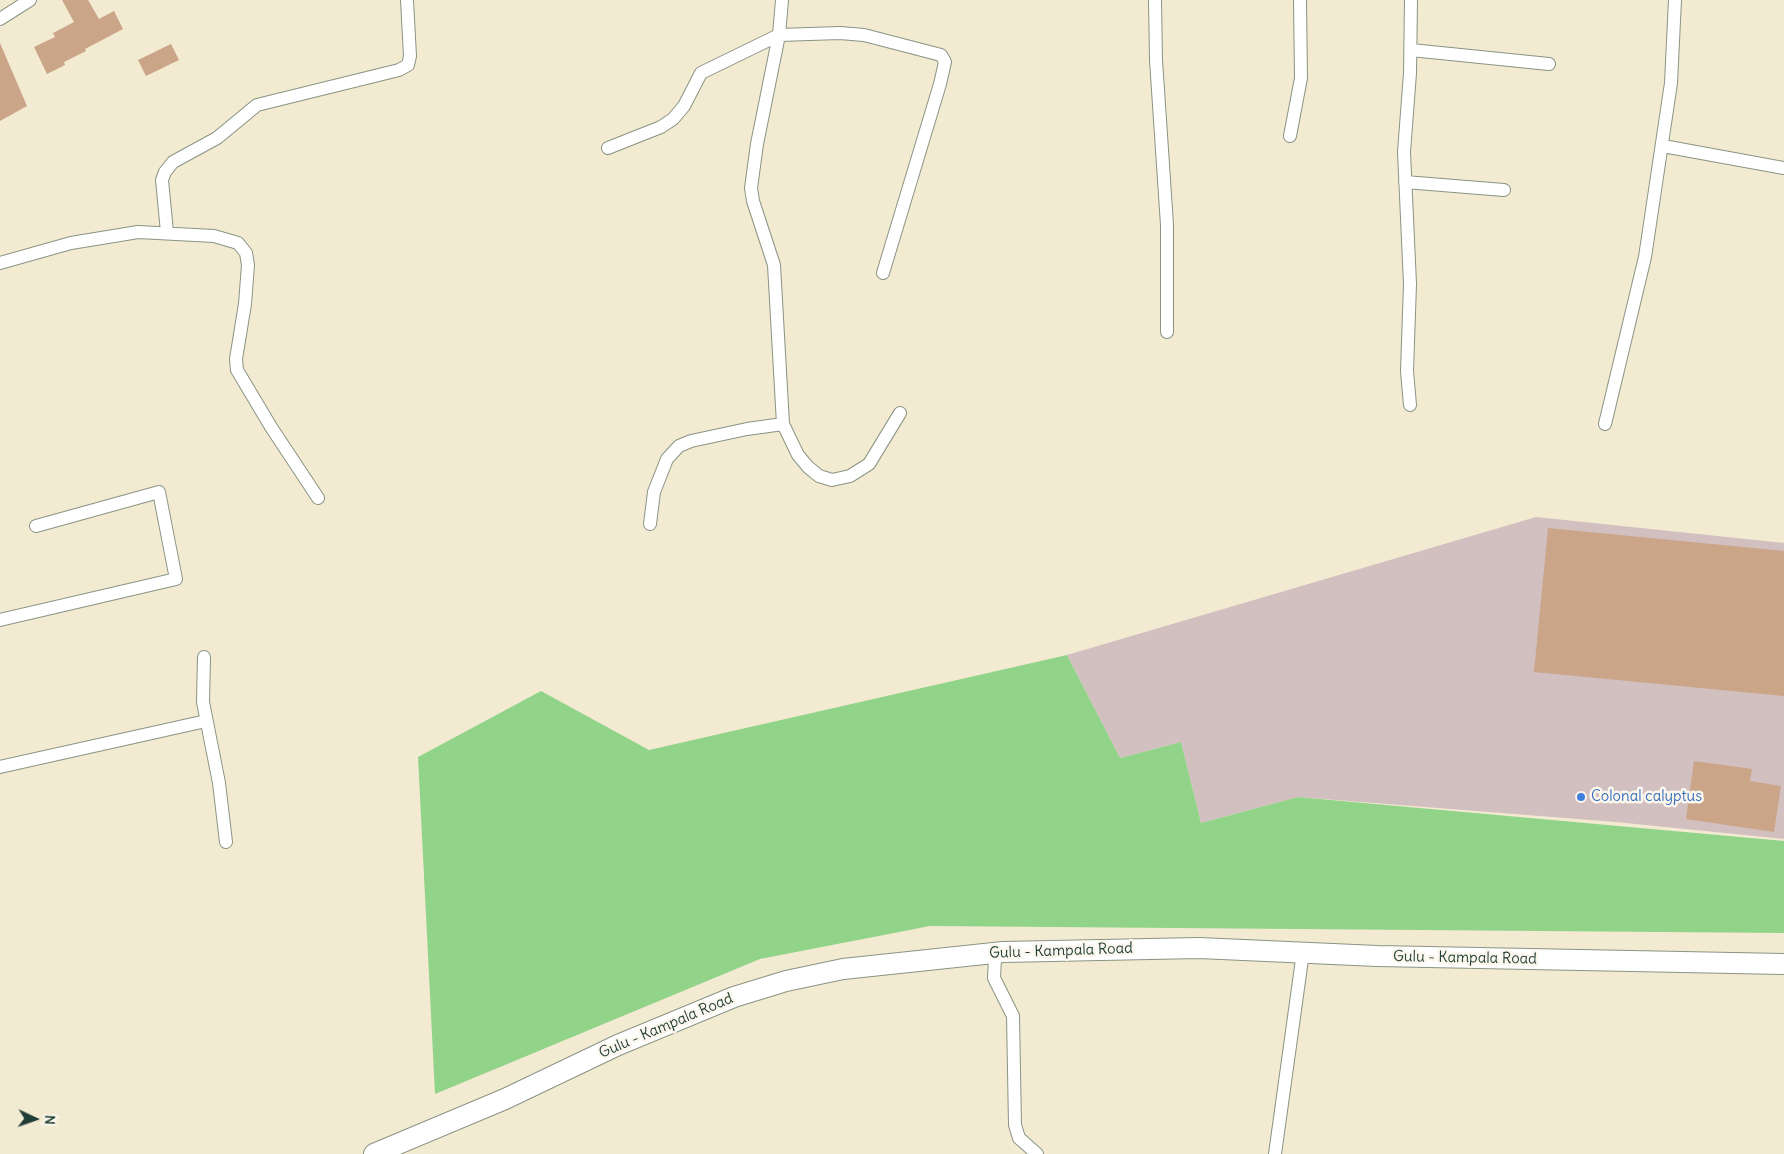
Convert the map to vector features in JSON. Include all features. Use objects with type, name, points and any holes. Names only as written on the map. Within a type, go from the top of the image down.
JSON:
[{"type":"main road","name":"Gulu - Kampala Road","points":[[374,1154],[505,1098],[634,1038],[734,997],[786,981],[843,969],[1003,952],[1200,948],[1442,958],[1784,964]]},
{"type":"street","points":[[0,19],[30,0]]},
{"type":"street","points":[[166,232],[162,180],[165,172],[173,162],[217,138],[256,105],[399,70],[408,65],[410,56],[406,0]]},
{"type":"street","points":[[782,0],[779,35],[757,144],[751,188],[752,201],[774,265],[783,424],[798,455],[808,467],[819,476],[832,480],[850,476],[869,464],[900,413]]},
{"type":"street","points":[[1155,0],[1156,60],[1167,225],[1167,332]]},
{"type":"street","points":[[1290,136],[1301,78],[1300,0]]},
{"type":"street","points":[[1410,0],[1411,50],[1404,152],[1410,284],[1407,371],[1410,405]]},
{"type":"street","points":[[1605,424],[1645,257],[1671,83],[1675,0]]},
{"type":"street","points":[[608,148],[661,127],[673,119],[684,106],[701,73],[779,35],[840,34],[864,36],[938,54],[944,59],[940,84],[883,273]]},
{"type":"street","points":[[1411,50],[1549,64]]},
{"type":"street","points":[[1663,146],[1784,168]]},
{"type":"street","points":[[1405,182],[1504,190]]},
{"type":"street","points":[[0,263],[89,239],[138,232],[214,236],[238,243],[243,248],[248,265],[245,304],[236,359],[238,370],[271,427],[318,498]]},
{"type":"street","points":[[650,524],[654,492],[667,459],[679,446],[691,441],[747,429],[783,424]]},
{"type":"street","points":[[0,620],[176,579],[159,492],[36,526]]},
{"type":"street","points":[[204,657],[203,702],[219,783],[226,842]]},
{"type":"street","points":[[0,767],[206,721]]},
{"type":"street","points":[[1003,952],[995,958],[994,978],[1013,1016],[1015,1125],[1019,1138],[1036,1154]]},
{"type":"street","points":[[1275,1154],[1303,952]]},
{"type":"shaded area","points":[[1536,517],[1784,543],[1784,839],[1616,822],[1298,797],[1201,823],[1181,742],[1120,758],[1067,655]]},
{"type":"green space","points":[[1067,655],[1120,758],[1181,742],[1201,823],[1298,797],[1784,841],[1784,933],[930,926],[760,959],[435,1094],[418,757],[541,691],[649,750]]},
{"type":"building","points":[[62,0],[88,0],[99,19],[114,11],[123,29],[85,49],[86,51],[64,62],[65,65],[47,74],[34,47],[55,37],[53,33],[74,22]]},
{"type":"building","points":[[0,43],[27,106],[0,121]]},
{"type":"building","points":[[171,44],[179,60],[146,76],[138,60]]},
{"type":"building","points":[[1548,528],[1784,551],[1784,696],[1534,672]]},
{"type":"building","points":[[1694,761],[1752,769],[1750,781],[1781,786],[1774,832],[1686,819]]},
{"type":"place","name":"Colonal calyptus","points":[[1581,797]]}]
